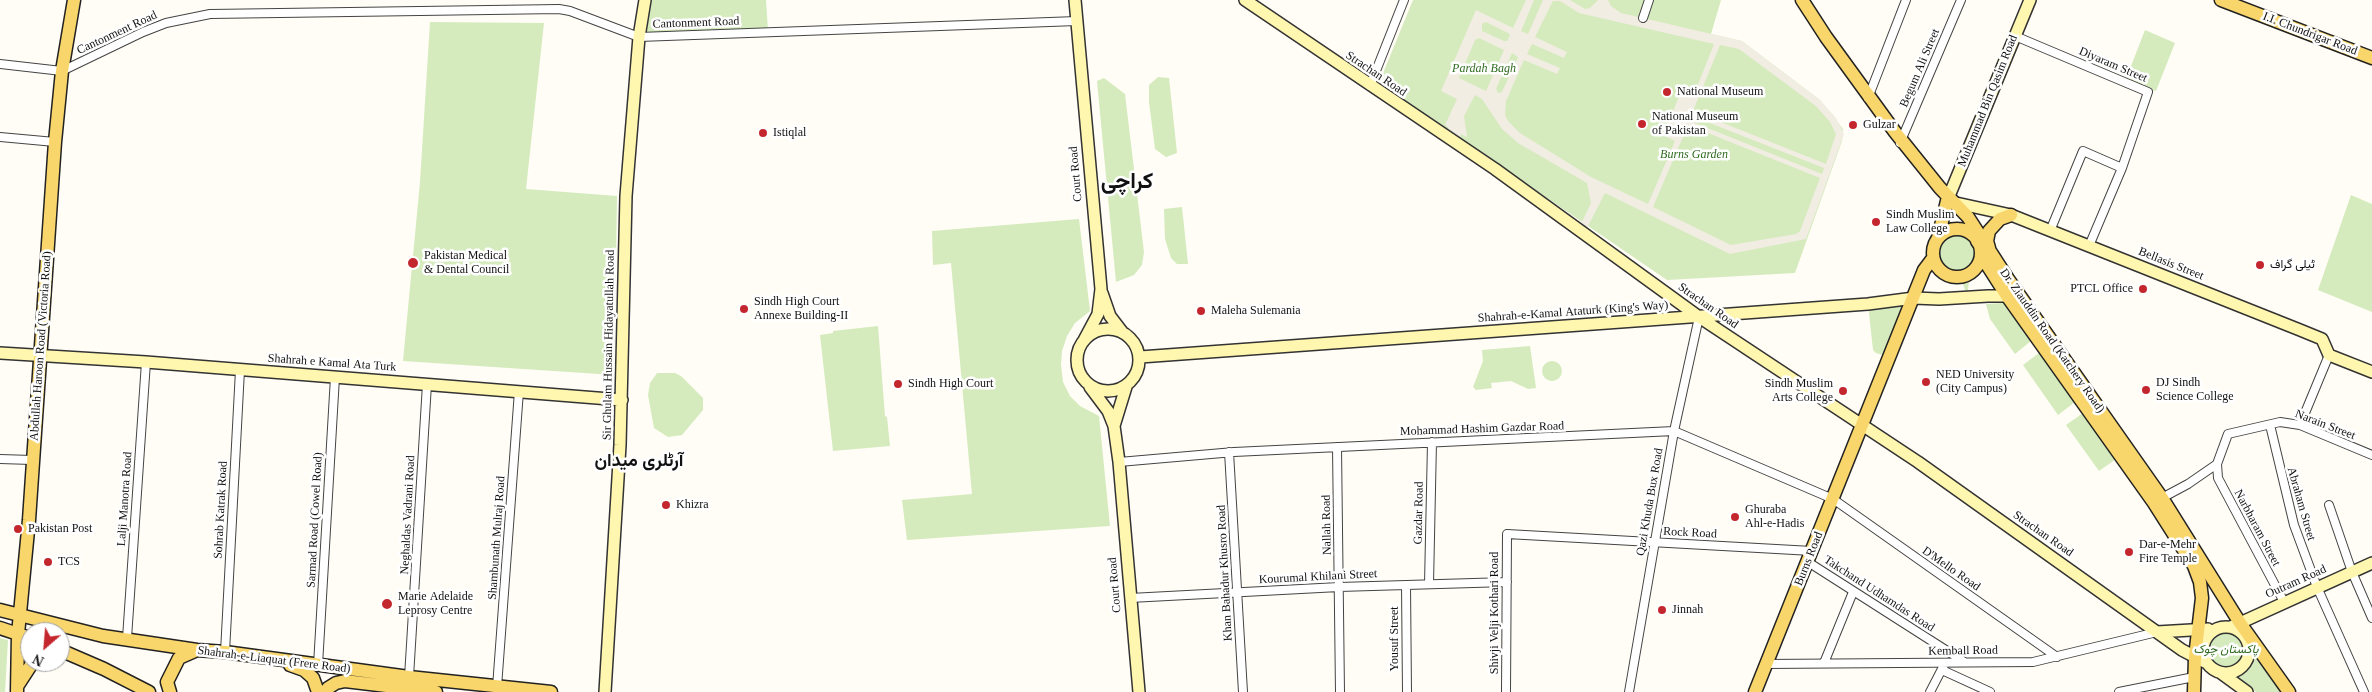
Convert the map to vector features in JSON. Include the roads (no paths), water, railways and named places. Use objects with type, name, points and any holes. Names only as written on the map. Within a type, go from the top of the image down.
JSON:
[{"type":"main road","name":"Abdullah Haroon Road (Victoria Road)","points":[[21,622],[20,615],[41,356],[55,142],[62,71],[74,0]]},
{"type":"main road","name":"Dr. Ziauddin Road (Katchery Road)","points":[[1794,0],[1901,142],[1950,200],[2158,500],[2236,625],[2290,692]]},
{"type":"main road","name":"Dr. Ziauddin Road (Katchery Road)","points":[[1802,0],[1868,98]]},
{"type":"main road","name":"I.I. Chundrigar Road","points":[[2221,0],[2372,58]]},
{"type":"main road","name":"I.I. Chundrigar Road","points":[[2242,0],[2372,49]]},
{"type":"main road","points":[[1950,200],[1933,249],[1933,258],[1938,269],[1945,275],[1957,278],[1970,273],[1974,269],[1982,245],[1990,231],[2000,219],[2011,215]]},
{"type":"main road","points":[[1938,238],[1948,231],[1956,229],[1982,245]]},
{"type":"main road","name":"Dr. Ziauddin Road (Katchery Road)","points":[[1982,245],[1984,260],[2007,296],[2158,500],[2194,566],[2200,582],[2202,598],[2198,629],[2200,659],[2194,677],[2194,692]]},
{"type":"main road","points":[[1862,425],[1924,270],[1933,258]]},
{"type":"main road","name":"Burns Road","points":[[1754,692],[1862,425]]},
{"type":"main road","name":"Shahrah-e-Liaquat (Frere Road)","points":[[0,610],[103,636],[318,665],[436,692]]},
{"type":"main road","points":[[0,628],[20,635]]},
{"type":"main road","points":[[170,692],[168,682],[179,658],[197,650]]},
{"type":"main road","points":[[70,655],[104,669],[149,692]]},
{"type":"main road","points":[[256,656],[304,670],[313,678],[318,692]]},
{"type":"main road","name":"Abdullah Haroon Road (Victoria Road)","points":[[17,689],[20,666]]},
{"type":"main road","points":[[17,689],[27,672]]},
{"type":"main road","name":"Shahrah-e-Liaquat (Frere Road)","points":[[325,692],[336,683],[346,681],[409,686],[497,687],[551,692]]},
{"type":"street","name":"Sir Ghulam Hussain Hidayatullah Road","points":[[605,692],[622,400],[626,196],[639,37],[645,0]]},
{"type":"street","name":"Court Road","points":[[1075,0],[1101,289],[1098,314],[1083,342]]},
{"type":"street","name":"Strachan Road","points":[[1245,0],[1495,169],[1699,317],[1918,462],[2157,632],[2200,659]]},
{"type":"street","points":[[1370,86],[1404,0]]},
{"type":"street","points":[[1643,18],[1650,0]]},
{"type":"street","points":[[1868,98],[1906,0]]},
{"type":"street","name":"Begum Ali Street","points":[[1901,142],[1961,0]]},
{"type":"street","name":"Muhammad Bin Qasim Road","points":[[1950,200],[2030,0]]},
{"type":"street","name":"Cantonment Road","points":[[62,71],[166,23],[210,14],[559,9],[570,11],[639,37],[1077,21]]},
{"type":"street","name":"Diyaram Street","points":[[2015,36],[2148,92],[2122,168]]},
{"type":"street","points":[[0,64],[62,71]]},
{"type":"street","points":[[0,138],[55,142]]},
{"type":"street","points":[[2050,231],[2083,151],[2122,168],[2088,246]]},
{"type":"street","name":"Bellasis Street","points":[[1950,200],[2011,215],[2322,339],[2329,355]]},
{"type":"street","points":[[1086,382],[1091,387],[1111,392],[1126,387],[1134,380],[1140,366],[1137,347],[1110,316],[1101,289]]},
{"type":"street","name":"Shahrah-e-Kamal Ataturk (King's Way)","points":[[1140,357],[1699,317],[1868,304],[1914,298],[1939,299],[2007,296]]},
{"type":"street","name":"Qazi Khuda Bux Road","points":[[1629,692],[1674,431],[1699,317]]},
{"type":"street","points":[[1114,426],[1108,411],[1078,369],[1077,358],[1083,342],[1098,330],[1111,329],[1123,333]]},
{"type":"street","name":"Shahrah e Kamal Ata Turk","points":[[0,353],[146,362],[622,400]]},
{"type":"street","points":[[2300,425],[2329,355],[2372,372]]},
{"type":"street","name":"Lalji Manotra Road","points":[[127,638],[146,362]]},
{"type":"street","name":"Sohrab Katrak Road","points":[[225,652],[240,370]]},
{"type":"street","name":"Sarmad Road (Cowel Road)","points":[[318,665],[335,377]]},
{"type":"street","name":"Neghaldas Vadrani Road","points":[[409,686],[426,384]]},
{"type":"street","name":"Court Road","points":[[1126,387],[1114,426],[1119,462],[1139,692]]},
{"type":"street","name":"Shambunath Mulraj Road","points":[[497,687],[519,392]]},
{"type":"street","name":"Narain Street","points":[[2217,464],[2228,434],[2288,422],[2300,425],[2372,455]]},
{"type":"street","name":"Abraham Street","points":[[2270,425],[2294,525],[2317,587],[2364,692]]},
{"type":"street","name":"Mohammad Hashim Gazdar Road","points":[[1119,462],[1229,452],[1674,431],[1833,499]]},
{"type":"street","name":"Gazdar Road","points":[[1429,584],[1432,442]]},
{"type":"street","name":"Nallah Road","points":[[1337,447],[1340,692]]},
{"type":"street","name":"Khan Bahadur Khusro Road","points":[[1229,452],[1243,692]]},
{"type":"street","points":[[0,459],[32,460]]},
{"type":"street","points":[[2158,500],[2188,484],[2217,464]]},
{"type":"street","name":"Narbharam Street","points":[[2217,464],[2218,478],[2284,602]]},
{"type":"street","name":"D'Mello Road","points":[[1833,499],[2057,657]]},
{"type":"street","points":[[2329,505],[2352,572],[2372,618]]},
{"type":"street","name":"Rock Road","points":[[1507,534],[1654,542],[1810,557]]},
{"type":"street","name":"Shivji Velji Kothari Road","points":[[1506,692],[1507,534]]},
{"type":"street","name":"Takchand Udhamdas Road","points":[[1810,557],[1853,592],[1963,662]]},
{"type":"street","name":"Outram Road","points":[[2236,625],[2317,587],[2372,564]]},
{"type":"street","name":"Kourumal Khilani Street","points":[[1130,598],[1339,587],[1507,582]]},
{"type":"street","name":"Yousuf Street","points":[[1406,585],[1407,692]]},
{"type":"street","points":[[1824,663],[1853,592]]},
{"type":"street","points":[[2220,672],[2235,671],[2241,667],[2249,655],[2247,639],[2236,625],[2220,627],[2207,635],[2200,659],[2247,692]]},
{"type":"street","points":[[2157,632],[2198,629],[2213,630]]},
{"type":"street","name":"Kemball Road","points":[[1766,664],[1824,663],[1944,666],[1963,662],[2033,662],[2157,632]]},
{"type":"street","points":[[1930,692],[1944,666],[1990,692]]},
{"type":"street","points":[[2119,692],[2194,677]]},
{"type":"place","name":"National Museum","points":[[1667,92]]},
{"type":"place","name":"National Museum of Pakistan","points":[[1642,124]]},
{"type":"place","name":"Gulzar","points":[[1853,125]]},
{"type":"place","name":"Istiqlal","points":[[763,133]]},
{"type":"place","name":"Sindh Muslim Law College","points":[[1876,222]]},
{"type":"place","name":"Pakistan Medical & Dental Council","points":[[413,263]]},
{"type":"place","name":"ٹیلی گراف","points":[[2260,265]]},
{"type":"place","name":"PTCL Office","points":[[2143,289]]},
{"type":"place","name":"Sindh High Court Annexe Building-II","points":[[744,309]]},
{"type":"place","name":"Maleha Sulemania","points":[[1201,311]]},
{"type":"place","name":"NED University (City Campus)","points":[[1926,382]]},
{"type":"place","name":"Sindh High Court","points":[[898,384]]},
{"type":"place","name":"DJ Sindh Science College","points":[[2146,390]]},
{"type":"place","name":"Sindh Muslim Arts College","points":[[1843,391]]},
{"type":"place","name":"Khizra","points":[[666,505]]},
{"type":"place","name":"Ghuraba Ahl-e-Hadis","points":[[1735,517]]},
{"type":"place","name":"Pakistan Post","points":[[18,529]]},
{"type":"place","name":"Dar-e-Mehr Fire Temple","points":[[2129,552]]},
{"type":"place","name":"TCS","points":[[48,562]]},
{"type":"place","name":"Marie Adelaide Leprosy Centre","points":[[387,604]]},
{"type":"place","name":"Jinnah","points":[[1662,610]]},
{"type":"district","name":"کراچی","points":[[1127,182]]},
{"type":"district","name":"آرٹلری میدان","points":[[639,461]]},
{"type":"park label","name":"Pardah Bagh","points":[[1484,69]]},
{"type":"park label","name":"Burns Garden","points":[[1694,155]]},
{"type":"park label","name":"پاکستان چوک","points":[[2226,650]]}]
